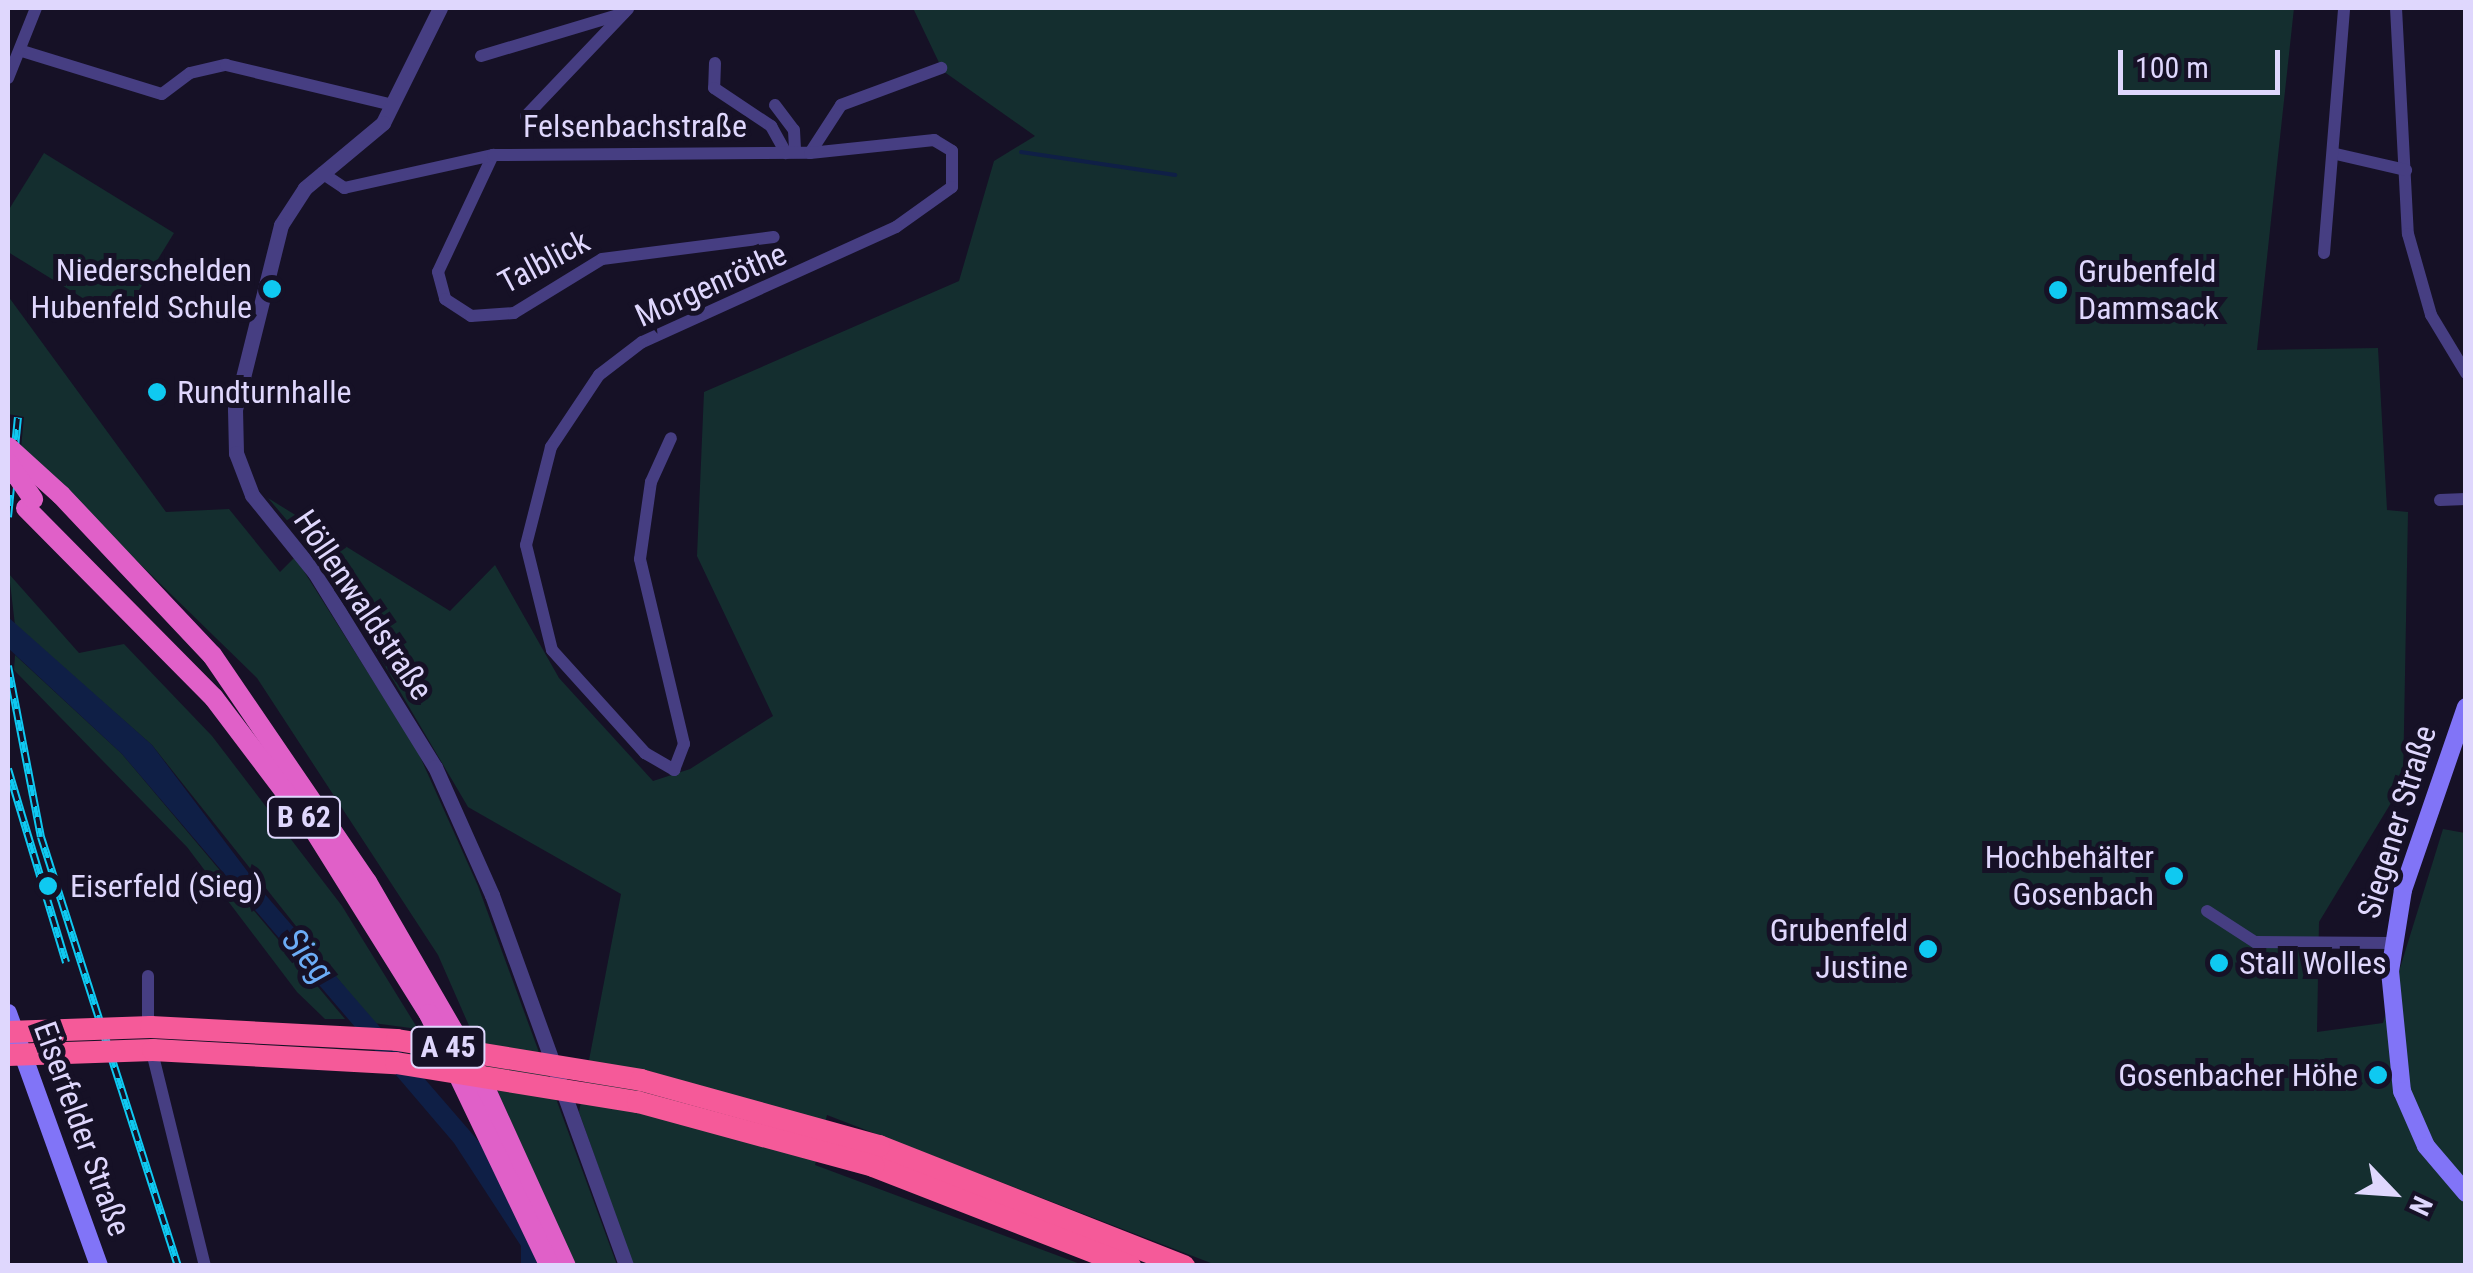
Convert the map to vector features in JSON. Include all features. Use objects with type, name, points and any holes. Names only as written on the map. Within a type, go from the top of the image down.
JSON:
[{"type":"highway","name":"B 62","points":[[8,447],[62,495],[212,654],[367,882],[472,1078],[566,1266]]},
{"type":"highway","name":"B 62","points":[[8,462],[30,504],[214,698],[314,830],[472,1078],[550,1266]]},
{"type":"highway","points":[[8,491],[30,504]]},
{"type":"highway","name":"B 62","points":[[30,504],[265,736]]},
{"type":"highway","name":"A 45","points":[[8,1032],[151,1027],[415,1043],[641,1080],[876,1156],[1184,1266]]},
{"type":"highway","name":"A 45","points":[[8,1055],[170,1050],[396,1063],[638,1102],[876,1156],[1130,1266]]},
{"type":"main road","name":"Siegener Straße","points":[[2391,943],[2466,707]]},
{"type":"main road","points":[[2391,943],[2402,1092],[2426,1146],[2466,1194]]},
{"type":"main road","name":"Eiserfelder Straße","points":[[8,1013],[99,1266]]},
{"type":"street","points":[[8,78],[36,8]]},
{"type":"street","name":"Höllenwaldstraße","points":[[440,8],[393,105],[372,137],[322,173],[288,211],[272,252],[235,410],[239,465],[435,767],[492,895],[626,1266]]},
{"type":"street","points":[[2324,253],[2336,154],[2344,8]]},
{"type":"street","points":[[2396,8],[2416,266],[2466,373]]},
{"type":"street","points":[[481,56],[627,10]]},
{"type":"street","points":[[526,116],[627,10]]},
{"type":"street","points":[[22,51],[162,94],[190,73],[226,65],[393,105]]},
{"type":"street","points":[[715,64],[714,88],[771,126],[797,153]]},
{"type":"street","points":[[797,153],[841,105],[941,68]]},
{"type":"street","points":[[775,106],[794,130],[797,153]]},
{"type":"street","name":"Felsenbachstraße","points":[[322,173],[344,188],[492,155],[797,153],[908,140],[952,151]]},
{"type":"street","name":"Morgenröthe","points":[[672,438],[651,482],[640,559],[684,744],[682,764],[664,769],[570,674],[539,616],[526,544],[551,448],[599,375],[642,342],[896,227],[952,188],[952,151]]},
{"type":"street","points":[[2336,154],[2406,170]]},
{"type":"street","name":"Talblick","points":[[492,155],[438,272],[446,299],[471,316],[514,313],[602,258],[774,237]]},
{"type":"street","points":[[2440,500],[2466,500]]},
{"type":"street","points":[[2446,764],[2466,764]]},
{"type":"street","name":"Siegener Straße","points":[[2207,911],[2255,942],[2391,943]]},
{"type":"street","points":[[148,976],[148,1037],[206,1266]]},
{"type":"green space","points":[[913,8],[2294,8],[2257,350],[2378,348],[2387,510],[2408,512],[2403,783],[2319,922],[2317,1032],[2383,1023],[2443,829],[2465,833],[2465,1265],[1216,1265],[827,1115],[815,1165],[1083,1265],[633,1265],[579,1112],[621,894],[468,807],[326,566],[268,498],[450,611],[495,565],[559,678],[653,781],[690,769],[773,716],[697,556],[704,392],[959,281],[994,161],[1035,136],[943,71]]},
{"type":"green space","points":[[44,153],[174,233],[120,321],[8,252],[8,211]]},
{"type":"green space","points":[[8,296],[166,512],[229,509],[280,572],[295,557],[418,752],[478,886],[617,1265],[574,1265],[438,955],[257,678],[21,448],[24,417],[8,414]]},
{"type":"green space","points":[[9,574],[79,653],[124,644],[212,736],[342,906],[418,1029],[373,1023],[152,745],[15,625]]},
{"type":"green space","points":[[15,655],[122,754],[345,1019],[325,1019],[297,992],[187,847],[14,670]]},
{"type":"water","name":"Sieg","points":[[8,617],[152,745],[263,892],[488,1152],[543,1265],[521,1265],[521,1246],[454,1143],[122,754],[8,648]]},
{"type":"waterway","points":[[1021,152],[1175,175]]},
{"type":"railway","points":[[8,517],[18,417]]},
{"type":"railway","points":[[8,666],[41,837],[178,1266]]},
{"type":"railway","points":[[8,769],[66,962]]},
{"type":"place","name":"Niederschelden Hubenfeld Schule","points":[[272,289]]},
{"type":"place","name":"Grubenfeld Dammsack","points":[[2058,290]]},
{"type":"place","name":"Rundturnhalle","points":[[157,392]]},
{"type":"place","name":"Hochbehälter Gosenbach","points":[[2174,876]]},
{"type":"place","name":"Eiserfeld (Sieg)","points":[[48,886]]},
{"type":"place","name":"Grubenfeld Justine","points":[[1928,949]]},
{"type":"place","name":"Stall Wolles","points":[[2219,963]]},
{"type":"place","name":"Gosenbacher Höhe","points":[[2378,1075]]}]
